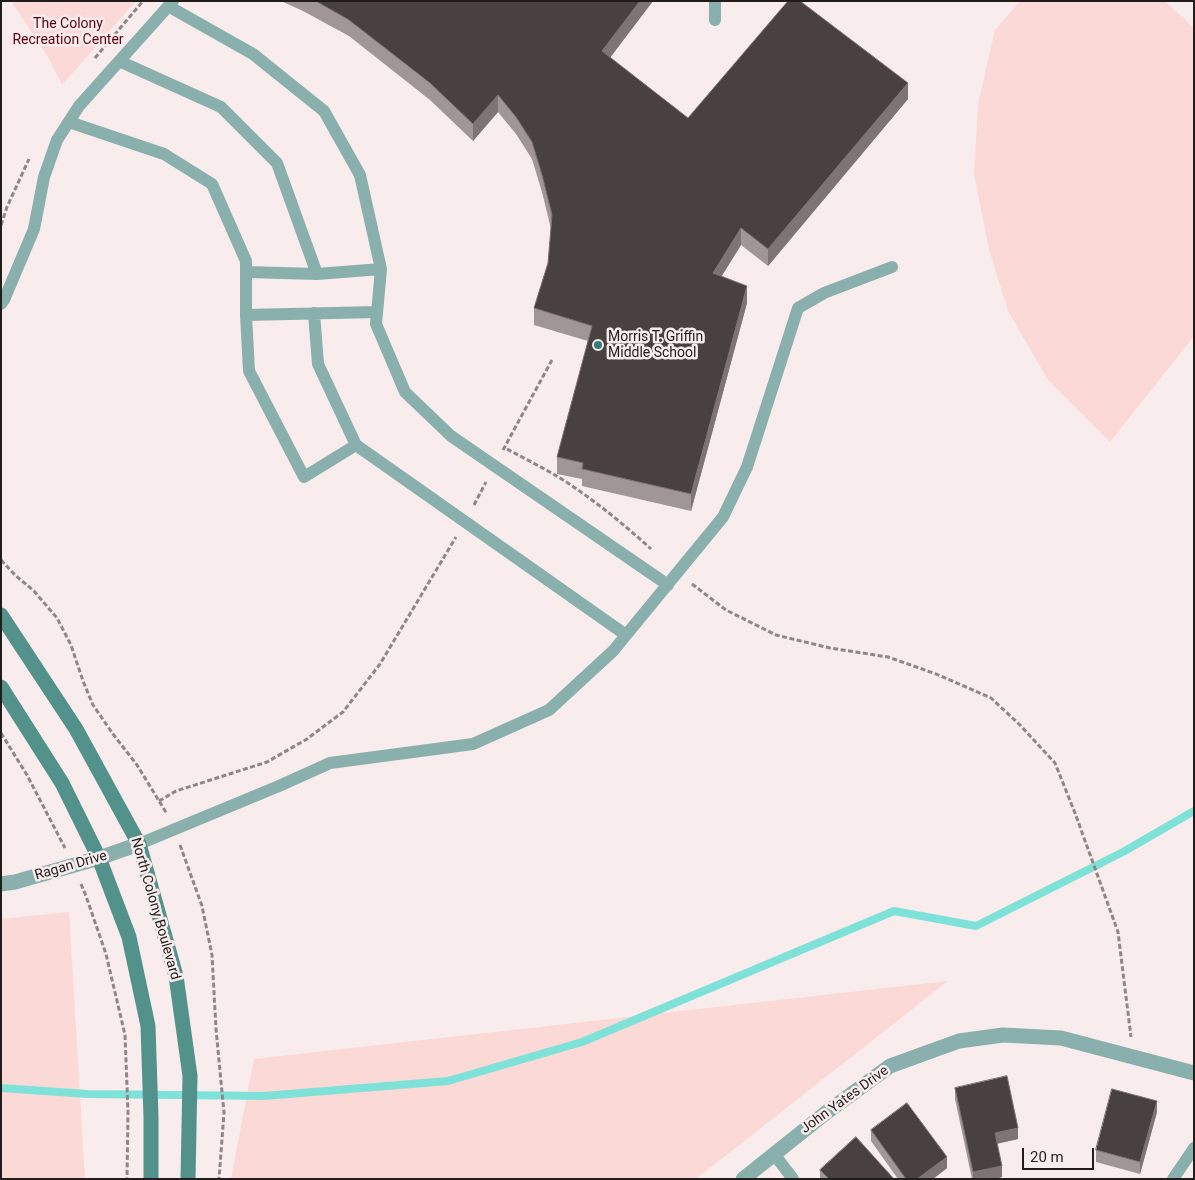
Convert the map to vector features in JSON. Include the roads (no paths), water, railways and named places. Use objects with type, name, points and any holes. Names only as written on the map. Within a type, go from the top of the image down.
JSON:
[{"type":"main road","name":"North Colony Boulevard","points":[[1,615],[76,729],[139,844],[176,976],[190,1076],[188,1179]]},
{"type":"main road","points":[[1,687],[6,706],[62,783],[99,858],[129,937],[148,1026],[152,1117],[151,1179]]},
{"type":"street","name":"Ragan Drive","points":[[1,884],[15,882],[99,858],[139,844]]},
{"type":"street","name":"John Yates Drive","points":[[743,1179],[827,1112],[890,1066],[959,1041],[1003,1035],[1060,1038],[1194,1073]]},
{"type":"lane","points":[[715,1],[715,20]]},
{"type":"lane","points":[[1,304],[34,228],[44,178],[57,140],[79,106],[170,4],[254,54],[324,111],[360,174],[381,270],[376,324],[405,392],[451,436],[668,585]]},
{"type":"lane","points":[[119,61],[221,108],[277,162],[317,274]]},
{"type":"lane","points":[[69,122],[164,154],[212,184],[246,261],[249,371],[304,477],[356,445]]},
{"type":"lane","points":[[139,844],[279,786],[330,762],[473,744],[548,710],[613,651],[723,517],[747,467],[798,308],[824,293],[892,267]]},
{"type":"lane","points":[[246,272],[317,274],[381,270]]},
{"type":"lane","points":[[246,315],[377,312]]},
{"type":"lane","points":[[314,313],[318,364],[356,445],[626,635]]},
{"type":"lane","points":[[1173,1179],[1194,1148]]},
{"type":"lane","points":[[774,1154],[793,1179]]},
{"type":"waterway","points":[[1,1088],[88,1094],[264,1096],[448,1081],[582,1042],[894,911],[976,926],[1123,852],[1194,811]]},
{"type":"place","name":"Morris T. Griffin Middle School","points":[[598,345]]},
{"type":"park label","name":"The Colony Recreation Center","points":[[68,32]]}]
